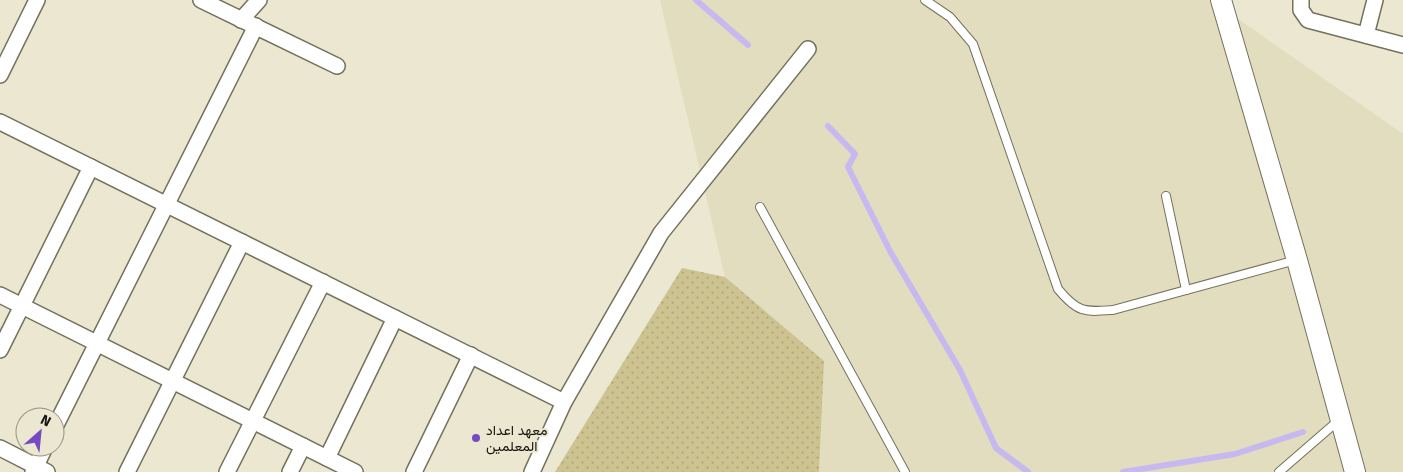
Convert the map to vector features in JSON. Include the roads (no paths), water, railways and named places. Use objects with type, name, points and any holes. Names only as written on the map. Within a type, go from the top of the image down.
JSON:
[{"type":"street","points":[[2,65],[37,0]]},
{"type":"street","points":[[201,0],[337,66]]},
{"type":"street","points":[[241,20],[259,0]]},
{"type":"street","points":[[1221,0],[1298,260],[1354,470]]},
{"type":"street","points":[[1301,0],[1301,10],[1308,20],[1403,45]]},
{"type":"street","points":[[1366,35],[1375,0]]},
{"type":"street","points":[[65,407],[95,343],[167,205],[256,26]]},
{"type":"street","points":[[532,472],[564,402],[661,233],[808,50]]},
{"type":"street","points":[[0,122],[564,402]]},
{"type":"street","points":[[0,350],[91,167]]},
{"type":"street","points":[[127,472],[242,242]]},
{"type":"street","points":[[227,472],[323,282]]},
{"type":"street","points":[[0,295],[355,472]]},
{"type":"street","points":[[327,458],[395,318]]},
{"type":"street","points":[[414,472],[471,355]]},
{"type":"street","points":[[290,472],[303,446]]},
{"type":"street","points":[[0,448],[39,470],[42,457]]},
{"type":"lane","points":[[925,0],[950,17],[973,44],[1058,289],[1069,303],[1086,312],[1113,310],[1298,260]]},
{"type":"lane","points":[[1166,196],[1186,290]]},
{"type":"lane","points":[[760,207],[905,472]]},
{"type":"lane","points":[[1279,472],[1341,418]]},
{"type":"waterway","points":[[696,0],[748,45]]},
{"type":"waterway","points":[[828,126],[855,154],[848,167],[891,253],[960,370],[996,448],[1028,472]]},
{"type":"waterway","points":[[1123,472],[1235,454],[1303,432]]},
{"type":"place","name":"معهد اعداد المعلمين","points":[[476,438]]}]
